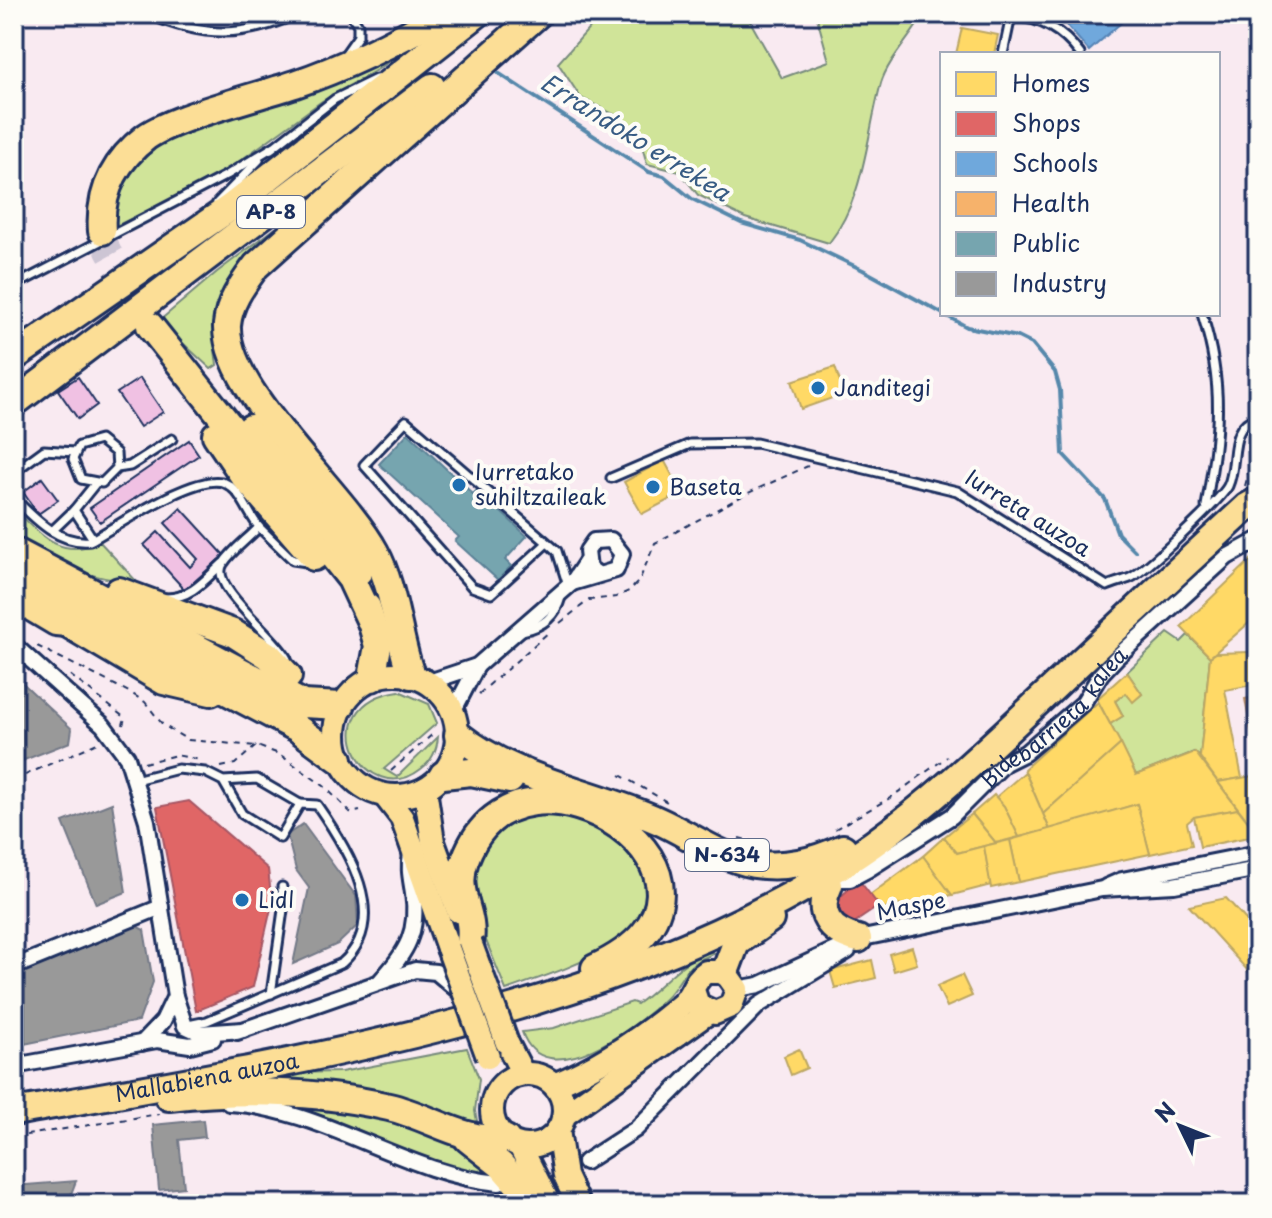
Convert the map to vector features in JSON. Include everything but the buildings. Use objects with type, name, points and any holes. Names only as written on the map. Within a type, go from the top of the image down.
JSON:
[{"type":"highway","points":[[102,231],[100,211],[105,188],[118,166],[149,135],[358,61],[444,14]]},
{"type":"highway","name":"AP-8","points":[[14,357],[195,232],[477,14]]},
{"type":"highway","name":"AP-8","points":[[14,403],[274,209],[521,14]]},
{"type":"highway","points":[[415,670],[381,545],[354,504],[246,382],[227,328],[238,291],[256,266],[538,14]]},
{"type":"highway","points":[[150,326],[351,579],[371,622],[378,646],[372,678]]},
{"type":"highway","points":[[198,387],[207,420],[243,475],[371,622]]},
{"type":"highway","name":"Bidebarrieta kalea","points":[[904,822],[988,749],[1252,496]]},
{"type":"highway","points":[[14,551],[53,601],[234,665],[290,677],[318,692],[345,701]]},
{"type":"highway","points":[[14,573],[116,643],[169,673],[234,665],[303,704],[345,701]]},
{"type":"highway","points":[[53,601],[138,596],[217,629],[234,665],[297,728],[339,759]]},
{"type":"highway","name":"N-634","points":[[448,726],[494,761],[657,820],[725,854],[752,864],[776,866],[818,859],[846,847],[878,829],[988,749]]},
{"type":"highway","points":[[398,1036],[449,1014],[585,972],[617,957],[650,926],[659,883],[646,850],[624,827],[498,776],[471,772],[434,782]]},
{"type":"highway","points":[[459,945],[472,927],[459,881],[466,857],[477,839],[511,809],[550,801],[568,802]]},
{"type":"highway","points":[[731,980],[736,943],[890,844],[904,822]]},
{"type":"highway","name":"N-634","points":[[398,1036],[531,1002],[634,967],[792,893],[904,822]]},
{"type":"highway","points":[[835,882],[823,904],[824,916],[837,933],[867,937]]},
{"type":"highway","name":"Mallabiena auzoa","points":[[14,1114],[398,1036]]},
{"type":"highway","points":[[14,1114],[156,1106],[295,1093],[343,1097],[393,1108],[462,1134],[488,1141],[513,1142]]},
{"type":"highway","points":[[462,1134],[501,1165],[535,1204]]},
{"type":"main road","points":[[415,670],[444,696],[448,726],[456,749],[434,782],[406,796],[385,796],[366,789],[350,776],[339,759],[335,724],[345,701],[372,678],[415,670]]},
{"type":"main road","points":[[434,782],[433,842],[459,945],[464,996],[488,1057],[496,1093]]},
{"type":"main road","points":[[385,796],[402,818],[412,850],[523,1074]]},
{"type":"main road","points":[[706,972],[731,980],[731,1006],[721,1012],[709,1012],[698,1005],[694,993],[697,980],[706,972]]},
{"type":"main road","points":[[554,1085],[594,1066],[636,1039],[694,993]]},
{"type":"main road","points":[[513,1142],[541,1144],[561,1122],[709,1012]]},
{"type":"main road","points":[[549,1204],[513,1142],[494,1123],[492,1102],[496,1093],[503,1084],[523,1074],[545,1078],[554,1085],[564,1104],[561,1122],[565,1176],[578,1204]]},
{"type":"street","points":[[448,726],[477,666],[568,587],[586,562],[587,551],[594,541],[605,538],[616,543],[622,554],[620,566],[611,574],[599,575],[568,587]]},
{"type":"street","name":"Bidebarrieta kalea","points":[[835,882],[850,879],[867,870],[952,816],[1005,763],[1025,753],[1083,703],[1101,674],[1118,656],[1227,557],[1258,540]]},
{"type":"street","points":[[586,562],[599,575]]},
{"type":"street","points":[[14,645],[103,725],[127,757],[147,821],[175,996],[185,1026],[200,1033],[243,1030]]},
{"type":"street","points":[[415,670],[477,666]]},
{"type":"street","points":[[381,980],[403,956],[413,935],[416,915],[408,866],[412,850]]},
{"type":"street","name":"Maspe","points":[[1102,889],[1122,880],[1258,853]]},
{"type":"street","name":"Maspe","points":[[731,980],[759,985],[867,937],[1102,889],[1174,885],[1258,869]]},
{"type":"street","points":[[14,967],[161,907]]},
{"type":"street","points":[[585,1162],[636,1129],[759,1005],[867,937]]},
{"type":"street","points":[[14,1066],[142,1043],[173,1041],[190,1045],[327,1002],[415,970],[436,972],[464,996]]},
{"type":"street","points":[[142,1043],[163,1021],[175,996]]},
{"type":"street","points":[[156,1106],[240,1104],[292,1116],[425,1168],[465,1179],[499,1183]]},
{"type":"lane","points":[[148,14],[202,33],[249,31],[297,14]]},
{"type":"lane","points":[[296,83],[350,50],[358,36],[358,25],[351,14]]},
{"type":"lane","points":[[1003,52],[1011,16],[1027,17],[1051,26],[1078,52]]},
{"type":"lane","points":[[14,286],[215,182],[273,147],[335,99],[416,64]]},
{"type":"lane","points":[[195,232],[218,202],[273,147]]},
{"type":"lane","points":[[1203,316],[1219,377],[1216,445],[1206,509]]},
{"type":"lane","points":[[1206,509],[1230,481],[1235,439],[1251,420],[1258,417]]},
{"type":"lane","points":[[547,543],[491,594],[472,587],[364,465],[406,421],[557,551],[568,587]]},
{"type":"lane","points":[[117,468],[130,466],[172,439]]},
{"type":"lane","points":[[52,531],[95,484],[109,480],[117,468],[116,453],[100,440],[85,442],[75,452],[76,474],[95,484]]},
{"type":"lane","name":"Iurreta auzoa","points":[[611,478],[690,444],[756,443],[957,491],[1107,586],[1130,578],[1160,556],[1206,509]]},
{"type":"lane","points":[[18,469],[44,450],[75,452]]},
{"type":"lane","points":[[14,498],[52,531],[79,542],[93,539],[182,491],[214,481],[232,488],[259,527],[293,560],[321,564]]},
{"type":"lane","points":[[74,510],[93,539]]},
{"type":"lane","points":[[138,596],[179,598],[199,586],[259,527]]},
{"type":"lane","points":[[223,563],[220,571],[226,591]]},
{"type":"lane","points":[[199,586],[209,583],[226,591],[284,652],[290,677]]},
{"type":"lane","points":[[135,780],[178,769],[205,772],[223,781],[257,779],[300,804],[317,805],[340,837],[366,903],[365,932],[356,951],[342,963],[207,1021],[185,1026]]},
{"type":"lane","points":[[223,781],[242,814],[280,838],[300,804]]},
{"type":"lane","points":[[271,994],[283,910],[282,887]]},
{"type":"path","points":[[1252,496],[1250,477],[1258,438]]},
{"type":"path","points":[[475,697],[579,606],[589,600],[616,597],[629,591],[639,581],[655,543],[746,494],[813,465]]},
{"type":"path","points":[[36,645],[131,693],[145,702],[163,725],[188,740],[257,746],[279,754],[351,813],[360,811]]},
{"type":"path","points":[[58,666],[67,660]]},
{"type":"path","points":[[68,674],[125,718],[116,730]]},
{"type":"path","points":[[391,771],[448,726]]},
{"type":"path","points":[[14,780],[101,740]]},
{"type":"path","points":[[218,767],[235,764],[257,746]]},
{"type":"path","points":[[834,829],[890,798],[953,753]]},
{"type":"path","points":[[142,764],[176,755],[206,762]]},
{"type":"path","points":[[620,775],[672,804]]},
{"type":"path","points":[[736,837],[767,845]]},
{"type":"path","points":[[14,1137],[156,1106]]},
{"type":"green space","points":[[602,14],[746,14],[782,78],[829,61],[816,14],[924,14],[884,74],[857,187],[841,225],[829,243],[745,218],[698,195],[680,172],[647,164],[641,143],[621,118],[581,98],[558,63]]},
{"type":"green space","points":[[438,25],[380,68],[322,101],[222,174],[112,228],[117,196],[127,172],[157,143],[172,134]]},
{"type":"green space","points":[[361,164],[220,299],[213,334],[217,365],[211,369],[159,321],[217,272]]},
{"type":"green space","points":[[14,508],[42,535],[62,546],[86,547],[100,542],[138,583],[88,574],[57,563],[28,547],[14,537]]},
{"type":"green space","points":[[1168,633],[1181,642],[1188,635],[1210,657],[1200,757],[1194,752],[1136,775],[1110,724],[1123,716],[1115,701],[1126,693],[1133,701],[1142,694],[1127,672]]},
{"type":"green space","points":[[399,691],[429,704],[437,723],[384,769],[397,777],[438,737],[431,759],[425,766],[400,779],[381,777],[366,767],[355,751],[352,733],[357,715],[372,700]]},
{"type":"green space","points":[[553,809],[624,836],[647,881],[645,908],[634,926],[617,942],[595,955],[506,990],[468,896],[473,856],[503,824]]},
{"type":"green space","points":[[705,952],[716,953],[693,964],[653,1010],[592,1050],[570,1057],[550,1058],[534,1050],[522,1032],[554,1028],[632,1002],[637,1004]]},
{"type":"green space","points":[[467,1048],[479,1079],[475,1111],[478,1126],[249,1085],[285,1073],[341,1072]]},
{"type":"green space","points":[[257,1101],[311,1105],[391,1120],[467,1148],[501,1176],[442,1166]]},
{"type":"waterway","name":"Errandoko errekea","points":[[492,69],[649,172],[664,176],[692,199],[741,223],[800,240],[940,312]]},
{"type":"waterway","name":"Errandoko errekea","points":[[947,316],[967,327],[1018,337],[1032,344],[1055,372],[1060,390],[1063,454],[1105,499],[1118,534],[1135,551]]},
{"type":"tunnel","points":[[102,231],[108,251],[150,326]]},
{"type":"place","name":"Janditegi","points":[[818,388]]},
{"type":"place","name":"Iurretako suhiltzaileak","points":[[459,485]]},
{"type":"place","name":"Baseta","points":[[653,487]]},
{"type":"place","name":"Lidl","points":[[242,900]]}]
